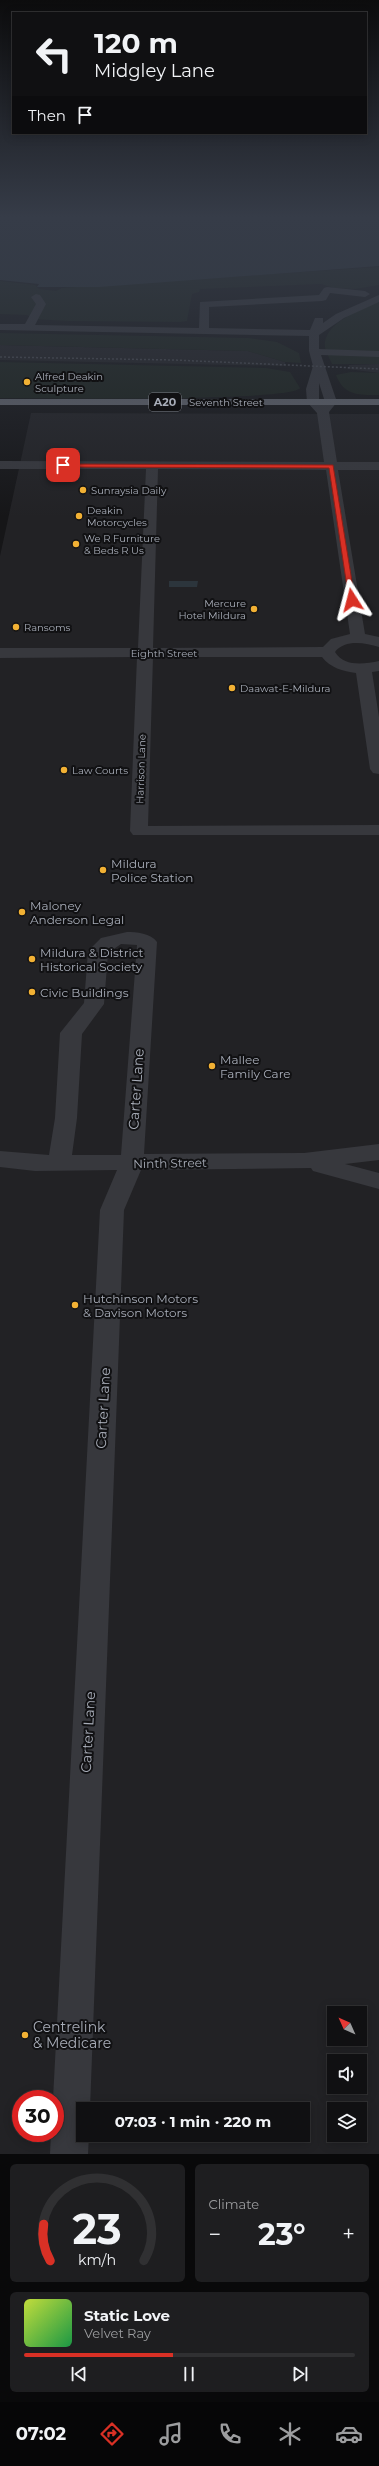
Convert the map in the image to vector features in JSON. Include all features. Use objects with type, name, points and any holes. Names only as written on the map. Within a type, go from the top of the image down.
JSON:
[{"type":"highway","name":"Seventh Street","points":[[0,402],[313,402]]},
{"type":"highway","points":[[327,407],[379,402]]},
{"type":"street","points":[[29,326],[35,316]]},
{"type":"street","points":[[203,330],[204,316]]},
{"type":"street","points":[[328,316],[320,319],[315,333],[315,350],[318,368],[328,389],[327,407],[331,466],[358,639]]},
{"type":"street","points":[[0,322],[29,326]]},
{"type":"street","points":[[0,327],[29,326],[315,333]]},
{"type":"street","points":[[254,332],[290,339],[315,350],[379,354]]},
{"type":"street","points":[[318,368],[312,389],[313,402],[327,407]]},
{"type":"street","points":[[0,465],[379,466]]},
{"type":"street","name":"Harrison Lane","points":[[152,466],[139,831],[379,830]]},
{"type":"street","points":[[379,642],[358,639],[333,644],[327,652],[329,657],[342,665],[363,668],[379,666]]},
{"type":"street","name":"Eighth Street","points":[[0,653],[145,654],[327,652]]},
{"type":"street","points":[[363,668],[379,769]]},
{"type":"street","name":"Carter Lane","points":[[47,1163],[66,1118],[71,1033],[94,1004],[98,952],[113,939],[129,938],[147,942],[132,1163],[112,1210],[69,2154]]},
{"type":"street","name":"Ninth Street","points":[[0,1159],[47,1163],[304,1161],[379,1152]]},
{"type":"street","name":"Ninth Street","points":[[304,1161],[337,1168],[379,1181]]},
{"type":"street","name":"Ninth Street","points":[[0,1167],[47,1163]]},
{"type":"shaded area","points":[[28,316],[188,316],[187,321],[180,322],[68,321],[33,319]]},
{"type":"shaded area","points":[[349,316],[379,316],[379,364],[332,364],[325,347],[326,339],[336,324]]},
{"type":"shaded area","points":[[0,333],[248,338],[277,342],[299,353],[301,363],[285,362],[248,351],[0,345]]},
{"type":"shaded area","points":[[0,345],[248,351],[285,362],[285,366],[0,360]]},
{"type":"shaded area","points":[[0,362],[266,368],[290,372],[300,388],[286,392],[211,397],[108,399],[0,398]]},
{"type":"shaded area","points":[[379,364],[379,373],[348,369],[349,365]]},
{"type":"shaded area","points":[[351,372],[379,373],[379,395],[353,393],[343,387],[336,375]]},
{"type":"shaded area","points":[[31,413],[379,414],[379,2154],[0,2154],[0,556]]},
{"type":"shaded area","points":[[169,581],[198,581],[197,587],[169,587]]},
{"type":"railway","points":[[0,357],[174,360],[379,369]]},
{"type":"place","name":"Alfred Deakin Sculpture","points":[[27,382]]},
{"type":"place","name":"Sunraysia Daily","points":[[83,490]]},
{"type":"place","name":"Deakin Motorcycles","points":[[79,516]]},
{"type":"place","name":"We R Furniture & Beds R Us","points":[[76,544]]},
{"type":"place","name":"Mercure Hotel Mildura","points":[[254,609]]},
{"type":"place","name":"Ransoms","points":[[16,627]]},
{"type":"place","name":"Daawat-E-Mildura","points":[[232,688]]},
{"type":"place","name":"Law Courts","points":[[64,770]]},
{"type":"place","name":"Mildura Police Station","points":[[103,870]]},
{"type":"place","name":"Maloney Anderson Legal","points":[[22,912]]},
{"type":"place","name":"Mildura & District Historical Society","points":[[32,959]]},
{"type":"place","name":"Civic Buildings","points":[[32,992]]},
{"type":"place","name":"Mallee Family Care","points":[[212,1066]]},
{"type":"place","name":"Hutchinson Motors & Davison Motors","points":[[75,1305]]},
{"type":"place","name":"Centrelink & Medicare","points":[[25,2035]]},
{"type":"route","points":[[63,465],[331,466],[352,600]]}]
